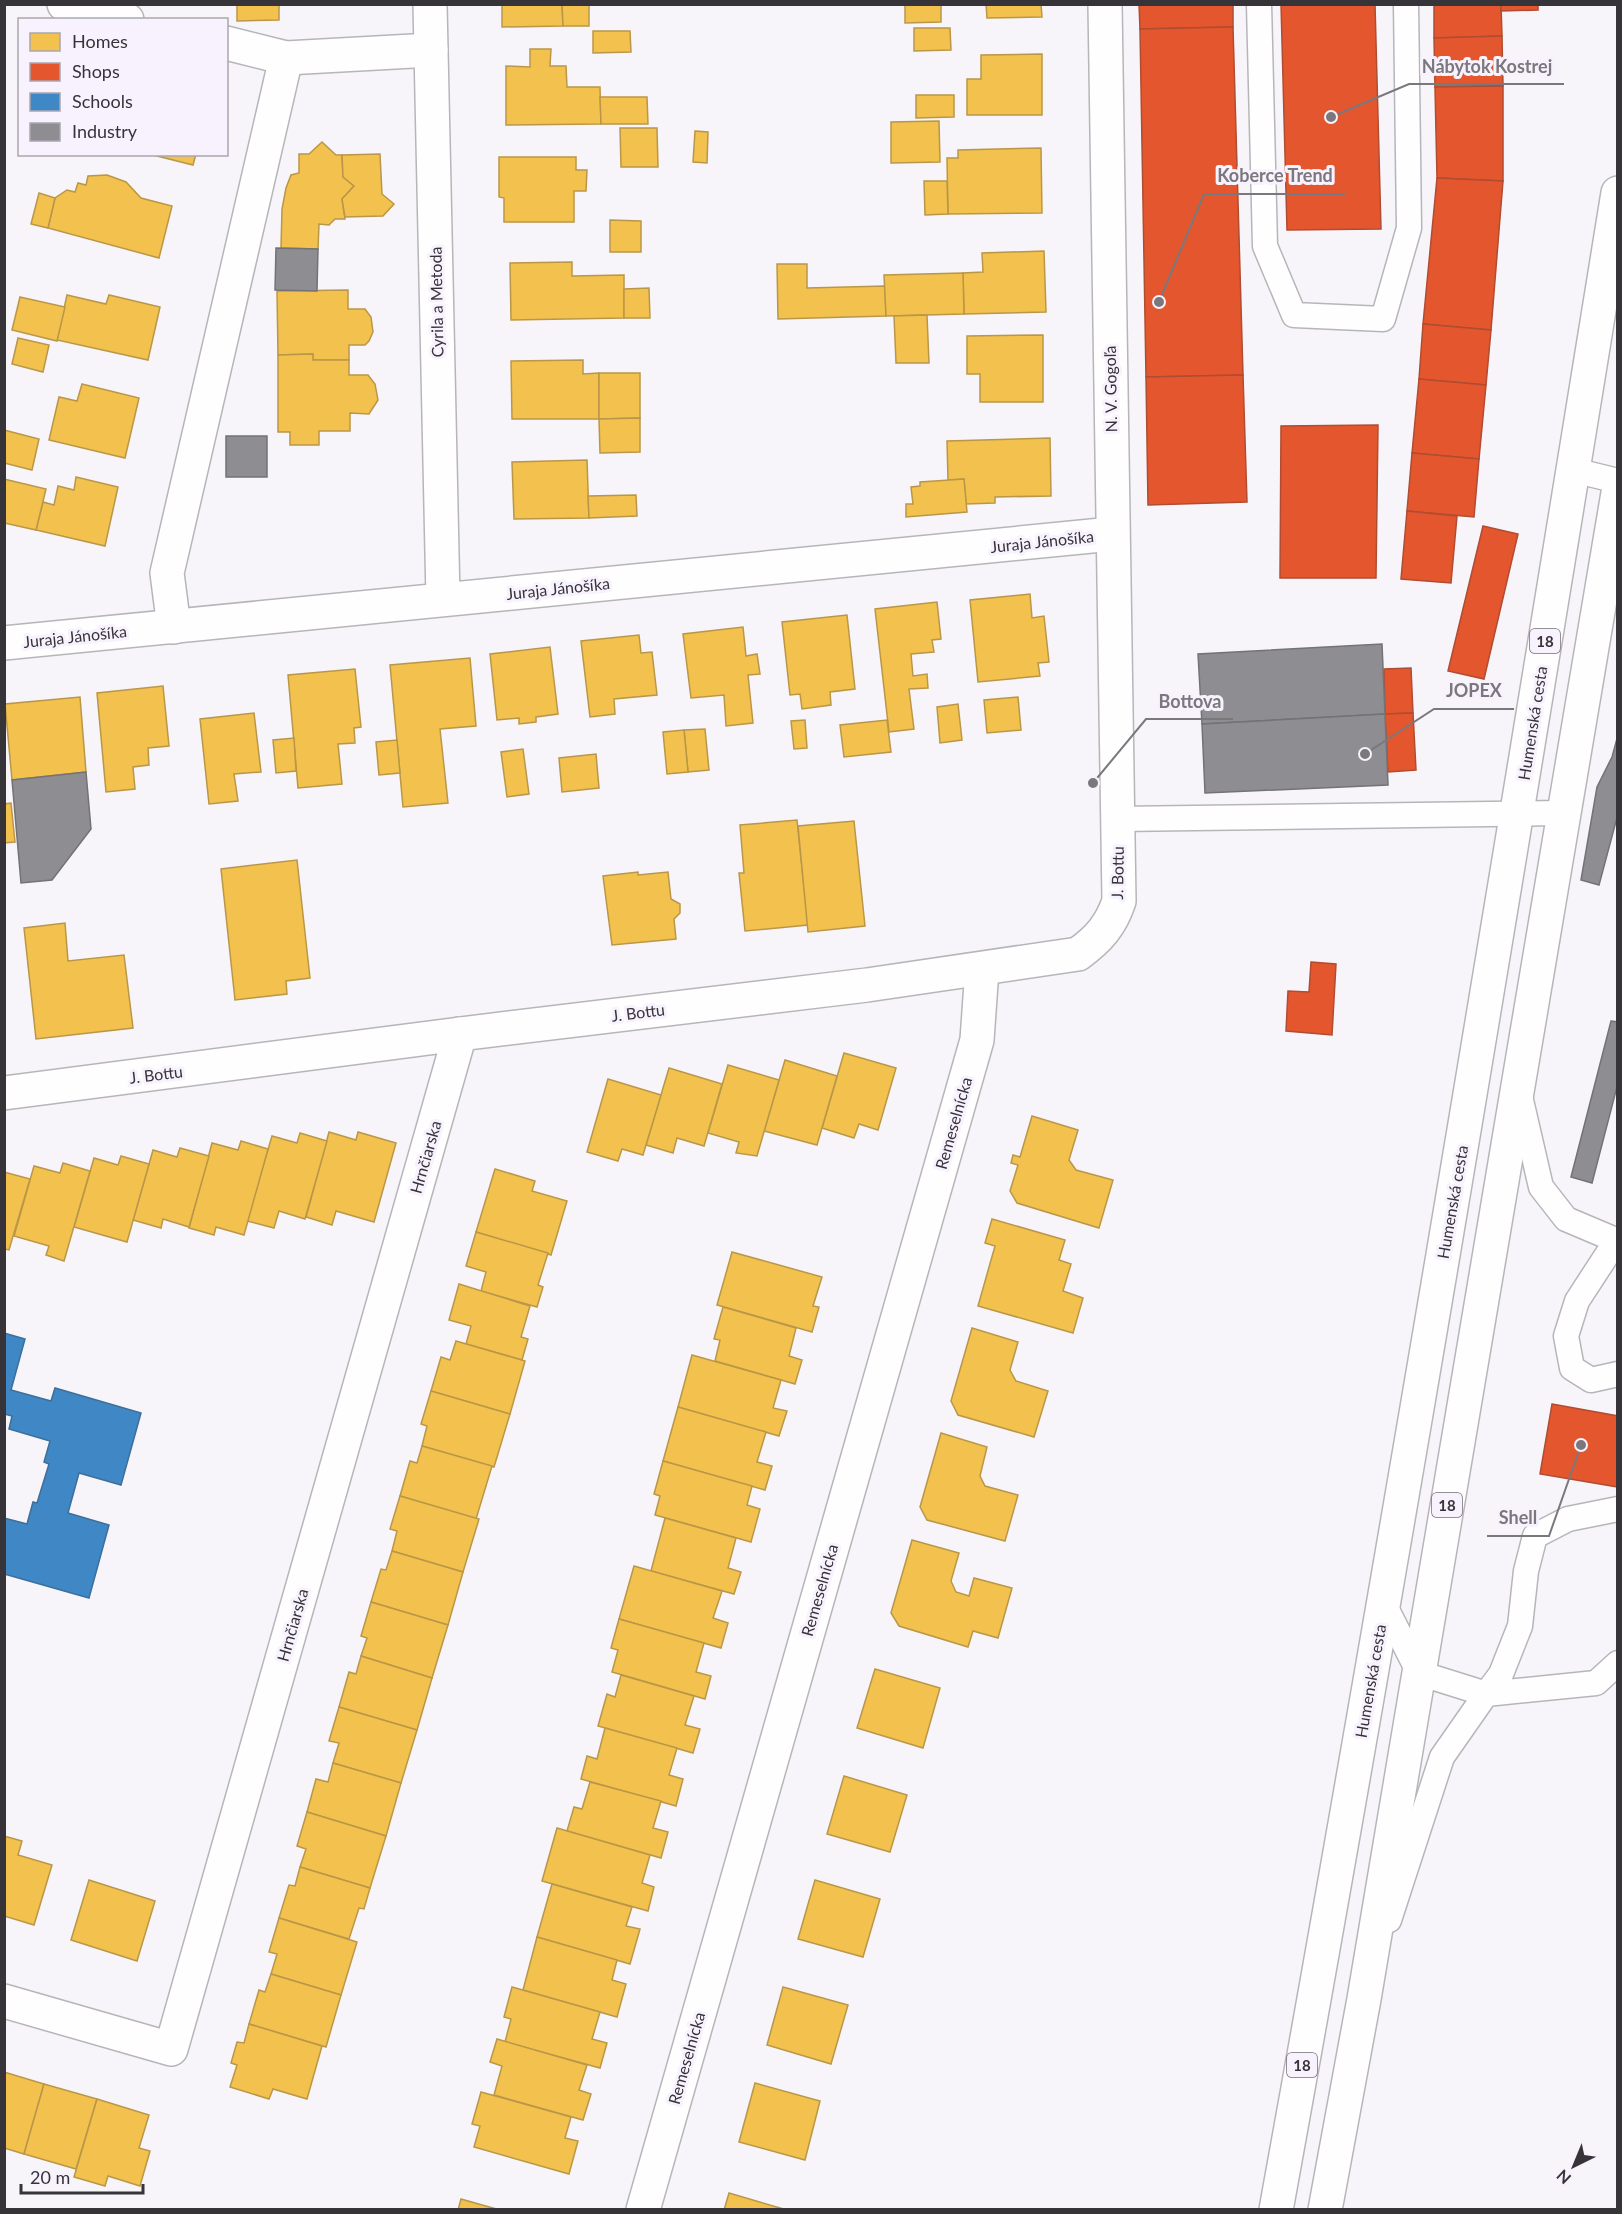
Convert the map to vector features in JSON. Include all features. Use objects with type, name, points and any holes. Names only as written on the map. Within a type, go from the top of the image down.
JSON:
[{"type":"street","points":[[64,4],[119,18]]},
{"type":"street","name":"Cyrila a Metoda","points":[[430,4],[443,599]]},
{"type":"street","name":"N. V. Gogoľa","points":[[1105,4],[1116,774]]},
{"type":"street","points":[[228,44],[286,58],[431,50]]},
{"type":"street","points":[[174,627],[167,573],[286,58]]},
{"type":"street","name":"Humenská cesta","points":[[1276,2210],[1384,1604],[1518,812],[1617,194]]},
{"type":"street","name":"18","points":[[1325,2210],[1364,1999],[1617,493]]},
{"type":"street","name":"Juraja Jánošíka","points":[[4,643],[1112,534]]},
{"type":"street","name":"J. Bottu","points":[[4,1094],[982,969],[1078,954],[1094,943],[1112,922],[1119,900],[1116,774]]},
{"type":"street","name":"Remeselnícka","points":[[643,2210],[976,1041],[982,969]]},
{"type":"street","name":"Hrnčiarska","points":[[4,2001],[171,2049],[460,1034]]},
{"type":"lane","points":[[1259,4],[1265,246],[1294,315],[1383,319],[1409,228],[1406,4]]},
{"type":"lane","points":[[1573,470],[1617,482]]},
{"type":"lane","points":[[1117,819],[1562,813]]},
{"type":"lane","points":[[1517,1082],[1541,1187],[1566,1219],[1617,1241],[1577,1301],[1566,1336],[1572,1368],[1591,1380],[1617,1374]]},
{"type":"lane","points":[[1364,1999],[1442,1757],[1501,1674],[1520,1626],[1526,1571],[1535,1536],[1568,1519],[1617,1509]]},
{"type":"lane","points":[[1384,1604],[1419,1673],[1486,1694],[1596,1683],[1617,1663]]},
{"type":"building: Homes","points":[[237,4],[279,4],[279,20],[237,21]]},
{"type":"building: Homes","points":[[502,4],[562,4],[563,26],[502,27]]},
{"type":"building: Homes","points":[[562,4],[589,4],[589,26],[563,26]]},
{"type":"building: Homes","points":[[905,4],[941,4],[941,22],[905,23]]},
{"type":"building: Homes","points":[[986,4],[1041,4],[1042,17],[987,18]]},
{"type":"building: Homes","points":[[914,28],[950,28],[951,50],[914,51]]},
{"type":"building: Homes","points":[[593,31],[630,31],[631,52],[593,53]]},
{"type":"building: Homes","points":[[530,49],[551,49],[550,66],[566,66],[567,87],[600,87],[601,124],[506,125],[506,66],[530,67]]},
{"type":"building: Homes","points":[[1042,54],[1042,115],[967,115],[967,79],[981,79],[981,55]]},
{"type":"building: Homes","points":[[916,95],[954,95],[954,117],[916,118]]},
{"type":"building: Homes","points":[[600,97],[647,97],[648,124],[601,124]]},
{"type":"building: Homes","points":[[939,121],[940,162],[891,163],[891,122]]},
{"type":"building: Homes","points":[[620,128],[657,128],[658,167],[621,167]]},
{"type":"building: Homes","points":[[695,131],[708,132],[707,163],[693,162]]},
{"type":"building: Homes","points":[[322,142],[336,155],[342,155],[343,177],[354,186],[342,199],[345,219],[335,219],[329,225],[319,224],[318,249],[281,248],[282,209],[286,188],[291,175],[299,173],[299,154],[309,154]]},
{"type":"building: Homes","points":[[1041,148],[1042,213],[948,214],[947,158],[958,158],[958,150]]},
{"type":"building: Homes","points":[[380,154],[382,194],[394,204],[383,216],[345,217],[342,199],[354,186],[343,177],[342,155]]},
{"type":"building: Homes","points":[[157,156],[195,156],[193,165]]},
{"type":"building: Homes","points":[[499,157],[576,157],[576,170],[587,170],[586,191],[574,191],[574,222],[504,222],[504,198],[499,197]]},
{"type":"building: Homes","points":[[107,175],[126,182],[141,198],[172,206],[159,258],[48,228],[55,198],[67,190],[75,192],[78,183],[86,185],[88,176]]},
{"type":"building: Homes","points":[[924,181],[947,181],[948,214],[925,215]]},
{"type":"building: Homes","points":[[39,193],[55,198],[48,228],[31,224]]},
{"type":"building: Homes","points":[[610,220],[641,221],[641,252],[610,252]]},
{"type":"building: Homes","points":[[1044,251],[1046,312],[964,314],[963,273],[983,272],[982,253]]},
{"type":"building: Homes","points":[[572,262],[572,276],[624,275],[624,318],[511,320],[510,263]]},
{"type":"building: Homes","points":[[777,264],[807,264],[807,288],[885,286],[886,316],[778,319]]},
{"type":"building: Homes","points":[[963,273],[964,314],[886,316],[884,275]]},
{"type":"building: Homes","points":[[649,288],[650,318],[624,318],[624,289]]},
{"type":"building: Homes","points":[[348,290],[348,309],[365,309],[371,317],[373,332],[365,345],[349,345],[349,360],[313,360],[313,354],[278,355],[277,291]]},
{"type":"building: Homes","points":[[67,295],[106,304],[109,295],[160,307],[148,360],[57,340]]},
{"type":"building: Homes","points":[[20,297],[65,307],[57,341],[12,330]]},
{"type":"building: Homes","points":[[927,315],[929,363],[896,363],[894,316]]},
{"type":"building: Homes","points":[[1043,335],[1043,402],[980,402],[980,374],[967,374],[967,336]]},
{"type":"building: Homes","points":[[18,338],[49,345],[43,372],[12,364]]},
{"type":"building: Homes","points":[[313,354],[313,360],[349,360],[349,375],[368,375],[375,384],[378,400],[369,414],[350,413],[350,431],[319,431],[319,445],[290,445],[290,432],[278,432],[278,355]]},
{"type":"building: Homes","points":[[583,360],[583,374],[599,373],[599,419],[512,419],[511,361]]},
{"type":"building: Homes","points":[[599,373],[640,373],[640,418],[599,419]]},
{"type":"building: Homes","points":[[82,384],[139,398],[125,458],[49,440],[59,397],[77,401]]},
{"type":"building: Homes","points":[[640,418],[640,452],[600,453],[599,419]]},
{"type":"building: Homes","points":[[4,430],[39,439],[32,470],[4,463]]},
{"type":"building: Homes","points":[[1050,438],[1051,496],[995,497],[995,503],[966,504],[964,479],[948,480],[947,441]]},
{"type":"building: Homes","points":[[587,460],[589,518],[514,519],[512,462]]},
{"type":"building: Homes","points":[[76,477],[118,487],[105,546],[36,530],[43,502],[54,505],[58,486],[74,490]]},
{"type":"building: Homes","points":[[4,479],[46,489],[36,530],[4,523]]},
{"type":"building: Homes","points":[[964,479],[967,512],[906,517],[906,504],[913,504],[911,487],[920,486],[920,482]]},
{"type":"building: Homes","points":[[636,495],[637,516],[589,518],[588,496]]},
{"type":"building: Homes","points":[[1030,594],[1032,618],[1044,616],[1049,662],[1038,663],[1040,676],[978,682],[970,600]]},
{"type":"building: Homes","points":[[937,602],[941,639],[932,640],[934,652],[911,654],[913,676],[927,674],[928,688],[909,689],[914,729],[889,732],[875,609]]},
{"type":"building: Homes","points":[[847,615],[855,689],[830,692],[831,705],[802,709],[800,694],[790,695],[782,622]]},
{"type":"building: Homes","points":[[743,627],[746,656],[757,654],[760,674],[748,675],[753,723],[726,726],[724,695],[691,698],[683,634]]},
{"type":"building: Homes","points":[[639,635],[641,653],[652,652],[657,695],[614,699],[615,714],[590,717],[581,641]]},
{"type":"building: Homes","points":[[550,647],[558,714],[536,717],[536,722],[519,724],[519,718],[497,720],[490,654]]},
{"type":"building: Homes","points":[[470,658],[476,726],[440,729],[448,803],[403,807],[390,665]]},
{"type":"building: Homes","points":[[355,669],[361,727],[354,728],[355,743],[338,744],[342,784],[298,788],[288,675]]},
{"type":"building: Homes","points":[[163,686],[169,746],[148,748],[149,765],[133,767],[135,789],[106,792],[97,693]]},
{"type":"building: Homes","points":[[80,697],[86,772],[12,780],[5,704]]},
{"type":"building: Homes","points":[[1018,697],[1021,730],[987,733],[984,700]]},
{"type":"building: Homes","points":[[958,704],[962,740],[940,743],[937,707]]},
{"type":"building: Homes","points":[[254,713],[261,772],[234,774],[238,801],[209,804],[200,719]]},
{"type":"building: Homes","points":[[805,720],[807,748],[794,749],[791,721]]},
{"type":"building: Homes","points":[[887,720],[891,752],[844,757],[840,725]]},
{"type":"building: Homes","points":[[705,729],[709,770],[688,772],[684,730]]},
{"type":"building: Homes","points":[[684,730],[688,772],[667,774],[663,732]]},
{"type":"building: Homes","points":[[294,738],[296,771],[276,773],[273,740]]},
{"type":"building: Homes","points":[[397,740],[400,773],[379,775],[376,742]]},
{"type":"building: Homes","points":[[523,749],[529,794],[507,797],[501,752]]},
{"type":"building: Homes","points":[[596,754],[599,788],[562,792],[559,758]]},
{"type":"building: Homes","points":[[11,803],[15,842],[4,843],[4,804]]},
{"type":"building: Homes","points":[[797,820],[808,925],[745,931],[739,873],[744,873],[740,825]]},
{"type":"building: Homes","points":[[854,821],[865,926],[808,932],[798,826]]},
{"type":"building: Homes","points":[[297,860],[310,978],[286,981],[287,994],[235,1000],[221,869]]},
{"type":"building: Homes","points":[[638,872],[638,875],[668,872],[671,899],[680,904],[680,913],[674,919],[676,939],[612,945],[603,876]]},
{"type":"building: Homes","points":[[65,923],[68,961],[124,955],[133,1028],[36,1039],[24,928]]},
{"type":"building: Homes","points":[[844,1053],[896,1068],[878,1130],[859,1124],[854,1138],[822,1128]]},
{"type":"building: Homes","points":[[785,1060],[837,1076],[817,1145],[764,1131]]},
{"type":"building: Homes","points":[[728,1065],[779,1080],[757,1156],[736,1153],[739,1142],[708,1133]]},
{"type":"building: Homes","points":[[669,1068],[722,1084],[704,1146],[677,1138],[673,1153],[646,1145]]},
{"type":"building: Homes","points":[[608,1079],[661,1095],[643,1155],[622,1149],[618,1161],[587,1152]]},
{"type":"building: Homes","points":[[1032,1116],[1078,1130],[1069,1160],[1076,1170],[1113,1180],[1099,1228],[1017,1203],[1010,1191],[1018,1165],[1011,1163],[1013,1155],[1020,1157]]},
{"type":"building: Homes","points":[[329,1132],[356,1140],[358,1132],[396,1143],[374,1222],[336,1211],[332,1225],[306,1217]]},
{"type":"building: Homes","points":[[300,1133],[327,1141],[305,1219],[279,1211],[274,1228],[247,1221],[272,1136],[297,1143]]},
{"type":"building: Homes","points":[[241,1141],[268,1149],[244,1235],[216,1227],[214,1235],[189,1228],[212,1143],[238,1150]]},
{"type":"building: Homes","points":[[180,1148],[209,1156],[189,1227],[163,1219],[161,1228],[133,1220],[153,1150],[177,1157]]},
{"type":"building: Homes","points":[[121,1156],[149,1164],[127,1242],[74,1227],[94,1158],[118,1165]]},
{"type":"building: Homes","points":[[63,1163],[90,1171],[64,1261],[46,1255],[49,1246],[14,1236],[34,1166],[60,1173]]},
{"type":"building: Homes","points":[[495,1169],[535,1181],[532,1191],[567,1201],[551,1255],[476,1232]]},
{"type":"building: Homes","points":[[4,1172],[30,1179],[9,1250],[4,1249]]},
{"type":"building: Homes","points":[[992,1219],[1065,1240],[1059,1260],[1071,1264],[1063,1291],[1083,1298],[1073,1333],[978,1306],[995,1246],[985,1243]]},
{"type":"building: Homes","points":[[476,1232],[548,1253],[538,1285],[543,1287],[537,1307],[481,1291],[486,1272],[466,1266]]},
{"type":"building: Homes","points":[[732,1252],[822,1277],[813,1306],[819,1307],[812,1332],[717,1305]]},
{"type":"building: Homes","points":[[459,1284],[530,1306],[521,1337],[528,1339],[522,1360],[466,1344],[471,1326],[449,1320]]},
{"type":"building: Homes","points":[[723,1307],[796,1328],[789,1356],[802,1360],[795,1384],[715,1361],[720,1340],[714,1339]]},
{"type":"building: Homes","points":[[972,1328],[1018,1342],[1010,1370],[1016,1381],[1048,1391],[1034,1437],[958,1415],[951,1401]]},
{"type":"building: Homes","points":[[456,1341],[525,1361],[510,1414],[431,1391],[441,1357],[450,1360]]},
{"type":"building: Homes","points":[[692,1355],[781,1380],[773,1408],[787,1411],[779,1436],[678,1407]]},
{"type":"building: Homes","points":[[431,1391],[510,1414],[494,1467],[422,1446],[427,1426],[421,1424]]},
{"type":"building: Homes","points":[[678,1407],[766,1432],[757,1462],[772,1466],[765,1490],[663,1461]]},
{"type":"building: Homes","points":[[941,1433],[987,1447],[980,1476],[985,1486],[1018,1495],[1005,1541],[927,1520],[920,1507]]},
{"type":"building: Homes","points":[[422,1446],[492,1466],[476,1519],[400,1496],[410,1461],[417,1463]]},
{"type":"building: Homes","points":[[663,1461],[752,1486],[747,1505],[760,1509],[751,1542],[655,1515],[660,1496],[654,1494]]},
{"type":"building: Homes","points":[[400,1496],[479,1519],[463,1572],[392,1551],[397,1531],[390,1529]]},
{"type":"building: Homes","points":[[665,1518],[736,1538],[728,1568],[741,1572],[734,1594],[651,1571]]},
{"type":"building: Homes","points":[[912,1540],[959,1553],[951,1581],[956,1592],[969,1596],[974,1578],[1012,1588],[998,1638],[973,1631],[968,1647],[899,1626],[891,1613]]},
{"type":"building: Homes","points":[[392,1551],[463,1572],[448,1625],[371,1602],[381,1569],[386,1570]]},
{"type":"building: Homes","points":[[634,1566],[722,1591],[713,1618],[728,1623],[721,1648],[619,1619]]},
{"type":"building: Homes","points":[[371,1602],[448,1625],[432,1678],[361,1656],[367,1638],[361,1636]]},
{"type":"building: Homes","points":[[619,1619],[704,1643],[696,1672],[711,1676],[705,1699],[612,1672],[618,1650],[611,1648]]},
{"type":"building: Homes","points":[[361,1656],[432,1678],[417,1730],[339,1707],[349,1672],[356,1674]]},
{"type":"building: Homes","points":[[875,1669],[940,1688],[923,1748],[857,1728]]},
{"type":"building: Homes","points":[[621,1675],[694,1696],[685,1725],[700,1729],[693,1753],[598,1726],[607,1694],[615,1697]]},
{"type":"building: Homes","points":[[339,1707],[417,1730],[401,1783],[333,1763],[339,1743],[329,1741]]},
{"type":"building: Homes","points":[[605,1728],[677,1748],[669,1775],[683,1779],[676,1806],[581,1779],[587,1756],[597,1759]]},
{"type":"building: Homes","points":[[333,1763],[401,1783],[386,1836],[307,1812],[316,1779],[328,1782]]},
{"type":"building: Homes","points":[[844,1776],[907,1795],[890,1852],[827,1834]]},
{"type":"building: Homes","points":[[590,1782],[661,1801],[653,1828],[668,1832],[661,1858],[567,1831],[574,1807],[582,1809]]},
{"type":"building: Homes","points":[[307,1812],[386,1836],[370,1888],[300,1867],[306,1849],[297,1846]]},
{"type":"building: Homes","points":[[557,1828],[650,1855],[642,1883],[654,1887],[648,1911],[542,1881]]},
{"type":"building: Homes","points":[[4,1836],[22,1841],[18,1855],[52,1865],[34,1925],[4,1916]]},
{"type":"building: Homes","points":[[300,1867],[370,1888],[364,1909],[359,1908],[349,1939],[279,1918],[289,1885],[295,1886]]},
{"type":"building: Homes","points":[[89,1880],[155,1901],[137,1961],[71,1940]]},
{"type":"building: Homes","points":[[815,1880],[880,1899],[863,1957],[798,1939]]},
{"type":"building: Homes","points":[[552,1884],[632,1907],[626,1926],[640,1929],[630,1964],[537,1937]]},
{"type":"building: Homes","points":[[279,1918],[357,1942],[341,1995],[271,1974],[277,1954],[269,1952]]},
{"type":"building: Homes","points":[[537,1937],[617,1960],[612,1980],[626,1984],[617,2017],[523,1990]]},
{"type":"building: Homes","points":[[271,1974],[341,1995],[326,2047],[249,2024],[259,1990],[265,1992]]},
{"type":"building: Homes","points":[[512,1987],[600,2012],[592,2039],[607,2043],[600,2068],[505,2042],[511,2019],[504,2017]]},
{"type":"building: Homes","points":[[783,1987],[848,2005],[831,2064],[767,2045]]},
{"type":"building: Homes","points":[[249,2024],[322,2046],[307,2099],[273,2089],[269,2099],[230,2087],[237,2065],[231,2063],[237,2042],[244,2043]]},
{"type":"building: Homes","points":[[497,2039],[587,2065],[579,2090],[591,2094],[583,2120],[494,2095],[502,2066],[490,2062]]},
{"type":"building: Homes","points":[[4,2072],[44,2084],[24,2154],[4,2148]]},
{"type":"building: Homes","points":[[755,2083],[820,2101],[805,2160],[739,2142]]},
{"type":"building: Homes","points":[[44,2084],[97,2099],[76,2169],[24,2154]]},
{"type":"building: Homes","points":[[481,2092],[571,2117],[565,2138],[578,2141],[569,2174],[474,2147],[480,2126],[472,2124]]},
{"type":"building: Homes","points":[[97,2099],[149,2115],[139,2148],[150,2151],[140,2186],[108,2176],[105,2186],[74,2177]]},
{"type":"building: Homes","points":[[729,2193],[787,2210],[724,2210]]},
{"type":"building: Homes","points":[[461,2199],[500,2210],[458,2210]]},
{"type":"building: Shops","points":[[1139,4],[1233,4],[1233,27],[1140,29]]},
{"type":"building: Shops","points":[[1281,4],[1375,4],[1381,229],[1287,230]]},
{"type":"building: Shops","points":[[1434,4],[1501,4],[1502,36],[1434,38]]},
{"type":"building: Shops","points":[[1501,4],[1538,4],[1538,10],[1501,11]]},
{"type":"building: Shops","points":[[1233,27],[1243,375],[1146,377],[1140,29]]},
{"type":"building: Shops","points":[[1502,36],[1503,86],[1435,87],[1434,38]]},
{"type":"building: Shops","points":[[1503,86],[1503,181],[1437,178],[1435,87]]},
{"type":"building: Shops","points":[[1437,178],[1503,181],[1491,330],[1423,324]]},
{"type":"building: Shops","points":[[1423,324],[1491,330],[1486,385],[1419,379]]},
{"type":"building: Shops","points":[[1243,375],[1247,502],[1148,505],[1146,377]]},
{"type":"building: Shops","points":[[1419,379],[1486,385],[1479,459],[1412,453]]},
{"type":"building: Shops","points":[[1378,425],[1376,578],[1280,578],[1281,426]]},
{"type":"building: Shops","points":[[1412,453],[1479,459],[1474,517],[1407,511]]},
{"type":"building: Shops","points":[[1407,511],[1457,516],[1451,583],[1401,579]]},
{"type":"building: Shops","points":[[1483,526],[1518,534],[1484,679],[1448,671]]},
{"type":"building: Shops","points":[[1411,668],[1413,713],[1385,714],[1384,669]]},
{"type":"building: Shops","points":[[1413,713],[1416,770],[1388,772],[1385,714]]},
{"type":"building: Shops","points":[[1311,962],[1336,964],[1332,1035],[1286,1031],[1288,991],[1309,992]]},
{"type":"building: Shops","points":[[1552,1404],[1618,1416],[1618,1487],[1540,1474]]},
{"type":"building: Schools","points":[[4,1333],[25,1339],[11,1390],[51,1401],[55,1388],[141,1413],[121,1485],[79,1473],[68,1513],[109,1525],[89,1598],[4,1574],[4,1518],[27,1524],[33,1502],[37,1503],[49,1464],[44,1462],[50,1441],[9,1429],[12,1416],[4,1414]]},
{"type":"building: Industry","points":[[276,248],[318,249],[317,291],[275,290]]},
{"type":"building: Industry","points":[[226,436],[267,436],[267,477],[226,477]]},
{"type":"building: Industry","points":[[1382,644],[1385,714],[1202,724],[1198,654]]},
{"type":"building: Industry","points":[[1385,714],[1388,785],[1205,793],[1202,724]]},
{"type":"building: Industry","points":[[1618,735],[1618,814],[1599,885],[1581,880],[1597,787],[1612,757]]},
{"type":"building: Industry","points":[[86,772],[91,829],[52,880],[21,883],[12,780]]},
{"type":"building: Industry","points":[[1611,1021],[1618,1022],[1618,1083],[1592,1183],[1571,1177]]},
{"type":"place","name":"Nábytok Kostrej","points":[[1331,117]]},
{"type":"place","name":"Koberce Trend","points":[[1159,302]]},
{"type":"place","name":"JOPEX","points":[[1365,754]]},
{"type":"place","name":"Bottova","points":[[1093,783]]},
{"type":"place","name":"Shell","points":[[1581,1445]]}]
